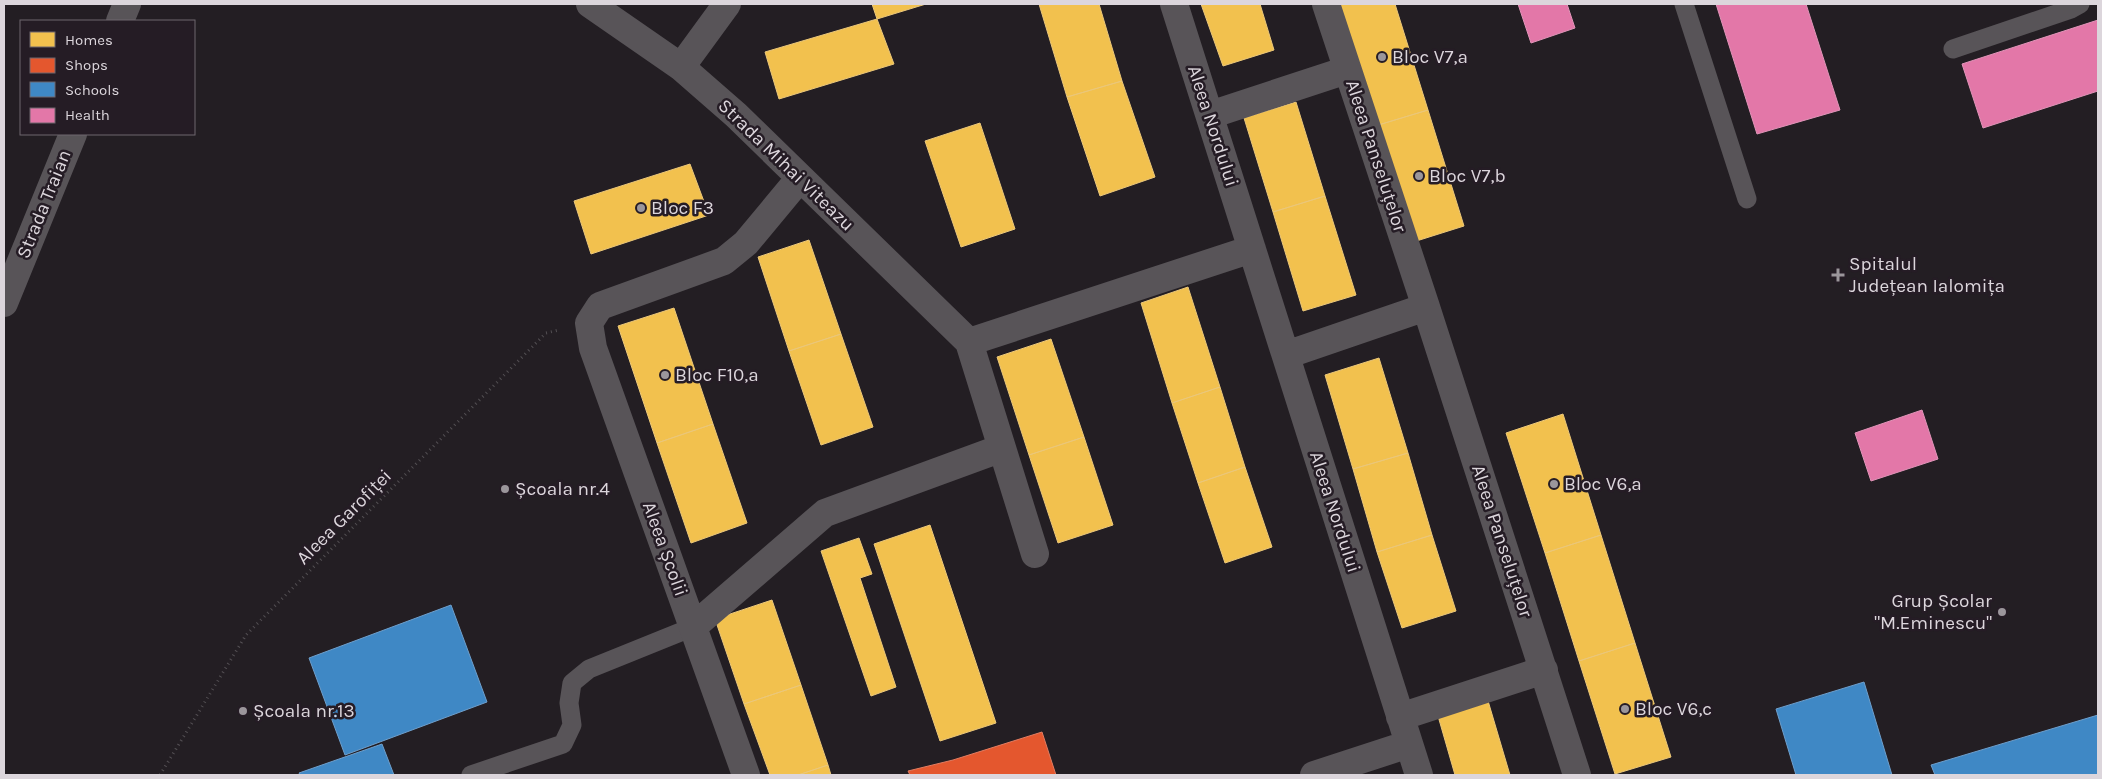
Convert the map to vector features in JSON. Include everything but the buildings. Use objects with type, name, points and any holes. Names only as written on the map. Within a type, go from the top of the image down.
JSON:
[{"type":"street","points":[[120,20],[127,4]]},
{"type":"street","name":"Strada Mihai Viteazu","points":[[590,4],[681,67],[736,115],[968,342]]},
{"type":"street","points":[[681,67],[727,4]]},
{"type":"street","name":"Aleea Nordului","points":[[1174,4],[1419,775]]},
{"type":"street","name":"Aleea Panseluțelor","points":[[1326,4],[1577,775]]},
{"type":"street","points":[[1210,115],[1348,70]]},
{"type":"street","name":"Strada Traian","points":[[4,303],[73,135]]},
{"type":"street","points":[[588,323],[600,306],[724,261],[746,243],[800,178]]},
{"type":"street","points":[[1035,554],[968,342],[1252,249]]},
{"type":"street","points":[[1286,355],[1426,307]]},
{"type":"street","name":"Aleea Școlii","points":[[588,323],[592,348],[746,775]]},
{"type":"street","points":[[693,627],[825,512],[1002,448]]},
{"type":"street","points":[[1400,716],[1544,670]]},
{"type":"street","points":[[1314,775],[1409,744]]},
{"type":"lane","points":[[1684,4],[1747,199]]},
{"type":"lane","points":[[1953,49],[2071,10],[2080,4]]},
{"type":"lane","points":[[470,775],[563,744],[572,725],[569,703],[572,683],[589,669],[693,627]]},
{"type":"path","name":"Aleea Garofiței","points":[[160,775],[246,635],[546,333],[588,323]]},
{"type":"place","name":"Bloc V7,a","points":[[1382,57]]},
{"type":"place","name":"Bloc V7,b","points":[[1419,176]]},
{"type":"place","name":"Bloc F3","points":[[641,208]]},
{"type":"place","name":"Spitalul Județean Ialomița","points":[[1838,275]]},
{"type":"place","name":"Bloc F10,a","points":[[665,375]]},
{"type":"place","name":"Bloc V6,a","points":[[1554,484]]},
{"type":"place","name":"Școala nr.4","points":[[505,489]]},
{"type":"place","name":"Grup Școlar \"M.Eminescu\"","points":[[2002,612]]},
{"type":"place","name":"Bloc V6,c","points":[[1625,709]]},
{"type":"place","name":"Școala nr.13","points":[[243,711]]}]
